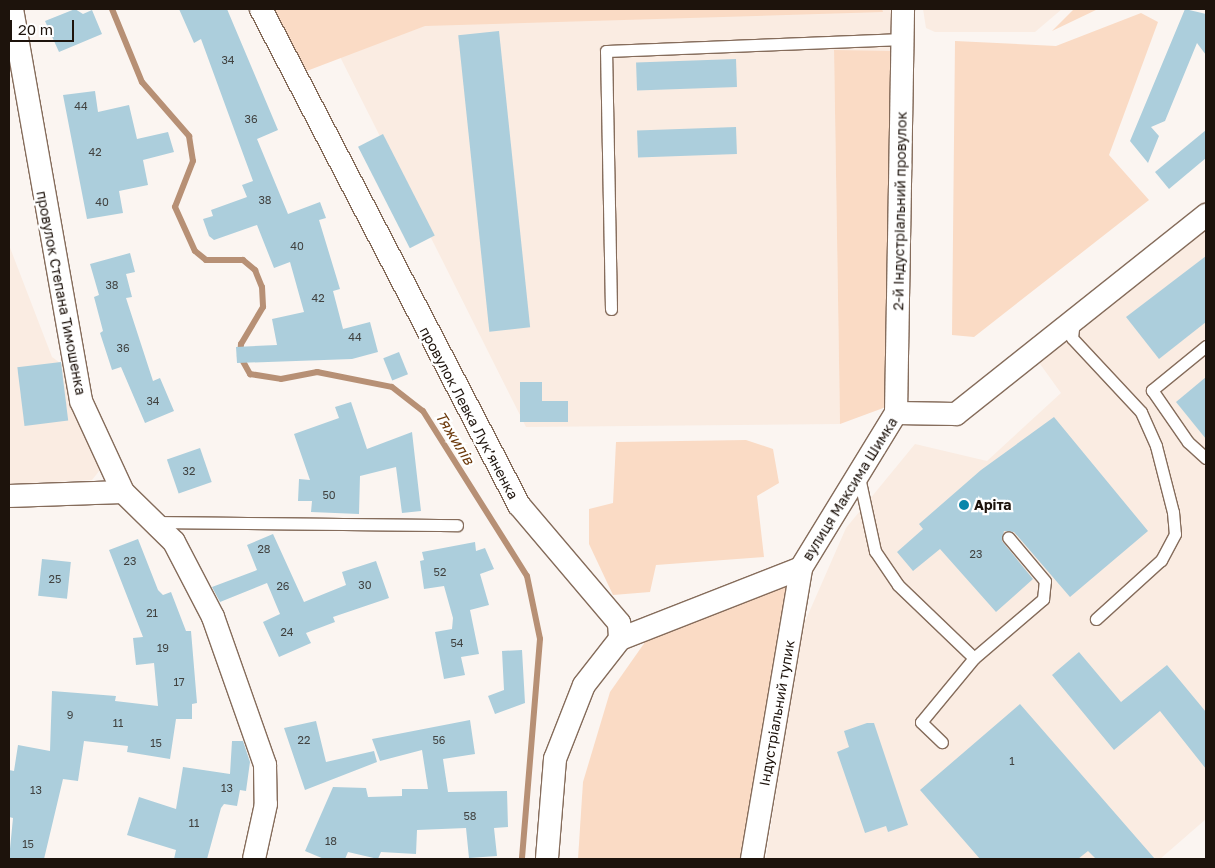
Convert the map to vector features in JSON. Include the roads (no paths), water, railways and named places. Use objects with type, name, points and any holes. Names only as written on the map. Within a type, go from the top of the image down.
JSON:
[{"type":"street","name":"провулок Степана Тимошенка","points":[[12,9],[81,401],[123,492],[157,522],[174,542],[213,617],[255,731],[265,765],[266,804],[254,859]]},
{"type":"street","name":"провулок Левка Лукʼяненка","points":[[261,9],[483,444],[519,505],[619,623],[620,639]]},
{"type":"street","name":"2-й Індустріальний провулок","points":[[896,413],[904,38],[903,9]]},
{"type":"street","name":"вулиця Максима Шимка","points":[[620,639],[802,568],[896,413],[956,414],[1206,215]]},
{"type":"street","points":[[9,496],[123,492]]},
{"type":"street","name":"Індустріальний тупик","points":[[752,859],[802,568]]},
{"type":"street","points":[[548,859],[554,759],[584,685],[620,639]]},
{"type":"lane","points":[[611,309],[606,51],[904,38]]},
{"type":"lane","points":[[1074,321],[1072,338],[1141,412],[1156,446],[1173,512],[1175,534],[1161,560],[1096,619]]},
{"type":"lane","points":[[1206,346],[1152,390],[1188,442],[1206,458]]},
{"type":"lane","points":[[858,475],[875,550],[898,585],[974,658]]},
{"type":"lane","points":[[157,522],[457,525]]},
{"type":"lane","points":[[942,742],[922,722],[974,658],[1043,599],[1045,581],[1008,537]]},
{"type":"waterway","name":"Тяжилів","points":[[112,9],[142,82],[189,136],[193,161],[175,207],[195,251],[206,260],[243,260],[255,270],[262,287],[263,307],[241,344],[240,356],[250,374],[281,379],[317,372],[392,387],[423,411],[527,576],[540,639],[522,859]]},
{"type":"place","name":"Аріта","points":[[964,505]]}]
